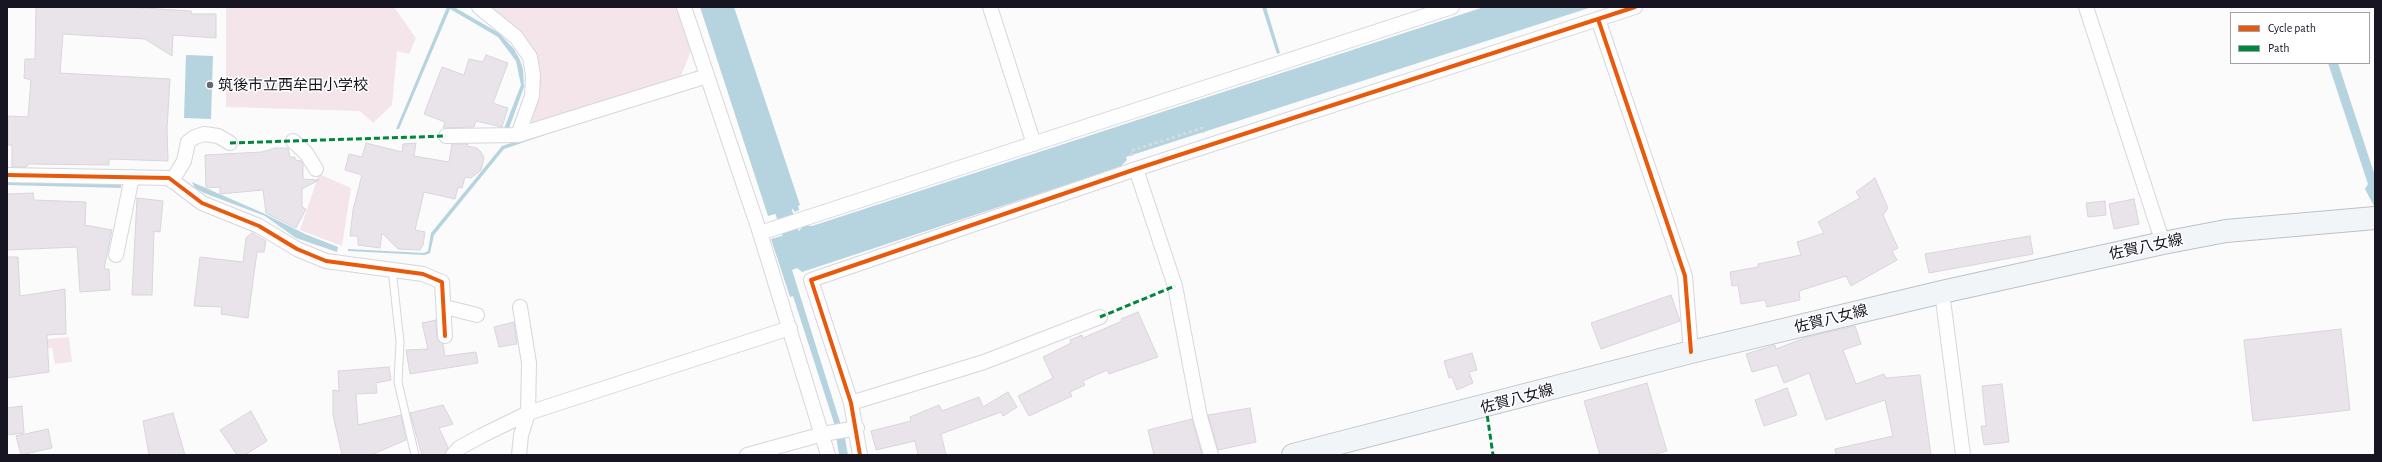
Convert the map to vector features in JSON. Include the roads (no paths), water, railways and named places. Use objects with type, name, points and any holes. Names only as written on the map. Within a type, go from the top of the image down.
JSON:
[{"type":"main road","name":"佐賀八女線","points":[[1293,455],[1691,352],[1942,292],[2163,243],[2226,231],[2375,218]]},
{"type":"street","points":[[479,7],[516,37],[530,57],[533,76],[532,96],[518,135]]},
{"type":"street","points":[[684,7],[760,232],[823,434],[828,455]]},
{"type":"street","points":[[990,7],[1034,144]]},
{"type":"street","points":[[760,232],[1452,7]]},
{"type":"street","points":[[860,455],[857,428],[850,403],[811,280],[1134,165],[1635,7]]},
{"type":"street","points":[[2086,7],[2163,243]]},
{"type":"street","points":[[1598,19],[1685,276],[1691,352]]},
{"type":"street","points":[[446,136],[518,135],[707,76]]},
{"type":"street","points":[[172,181],[184,160],[188,142],[194,136],[204,134],[218,136],[230,143]]},
{"type":"street","points":[[293,141],[306,153],[316,169]]},
{"type":"street","points":[[1134,165],[1175,286],[1200,417],[1211,455]]},
{"type":"street","points":[[7,175],[169,178],[202,202],[259,226],[296,249],[326,262],[423,274],[442,282],[445,307],[445,336]]},
{"type":"street","points":[[116,255],[132,177]]},
{"type":"street","points":[[1942,292],[1963,455]]},
{"type":"street","points":[[445,307],[477,315]]},
{"type":"street","points":[[519,455],[521,435],[528,413],[529,363],[520,307]]},
{"type":"street","points":[[850,403],[984,362],[1100,317]]},
{"type":"street","points":[[453,455],[459,448],[475,439],[528,413],[790,328]]},
{"type":"street","points":[[747,455],[823,434],[857,428]]},
{"type":"lane","points":[[392,269],[400,342],[398,382],[415,455]]},
{"type":"water","points":[[447,7],[454,7],[499,33],[514,49],[520,60],[523,69],[524,87],[508,131],[503,131],[521,85],[516,61],[498,37],[450,9],[399,129],[396,129]]},
{"type":"water","points":[[700,7],[734,7],[800,205],[798,206],[799,210],[795,212],[793,209],[768,216]]},
{"type":"water","points":[[1262,7],[1266,7],[1280,53],[1277,54]]},
{"type":"water","points":[[1484,7],[1592,7],[1126,157],[1127,160],[1120,167],[802,272],[797,268],[792,270],[845,438],[848,455],[839,455],[834,423],[793,296],[790,297],[771,239],[799,231],[804,225],[812,226]]},
{"type":"water","points":[[186,55],[213,56],[211,119],[184,118]]},
{"type":"water","points":[[2328,64],[2338,64],[2375,176],[2375,208],[2365,189],[2368,184]]},
{"type":"water","points":[[693,84],[504,149],[434,235],[430,253],[425,255],[348,251],[348,249],[424,253],[428,251],[431,233],[502,146]]},
{"type":"water","points":[[7,182],[121,184],[121,188],[7,185]]},
{"type":"water","points":[[192,182],[263,213],[305,234],[338,247],[337,252],[296,238],[265,216],[204,193],[195,188]]},
{"type":"waterway","points":[[777,191],[796,250],[801,249]]},
{"type":"place","name":"筑後市立西牟田小学校","points":[[210,85]]}]
